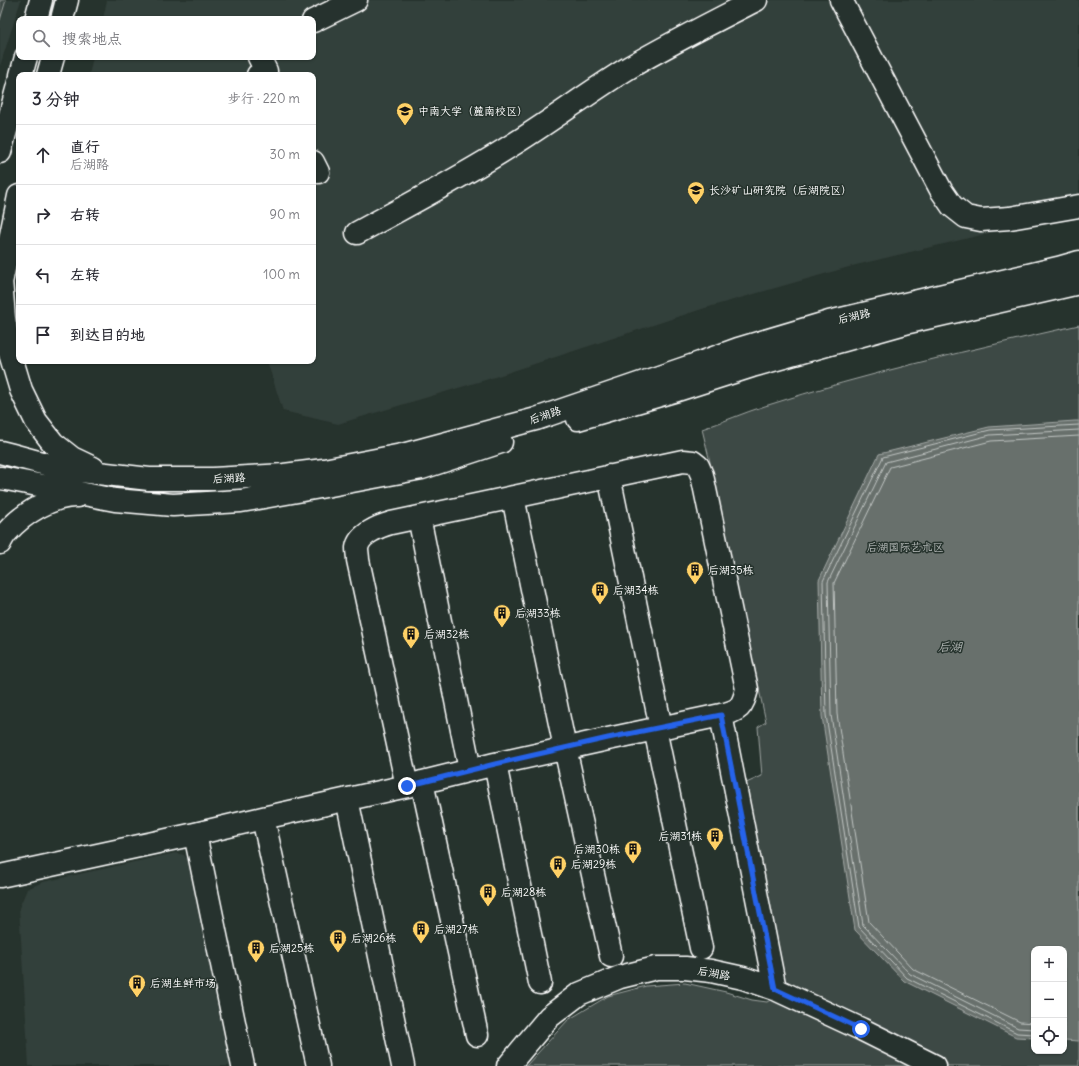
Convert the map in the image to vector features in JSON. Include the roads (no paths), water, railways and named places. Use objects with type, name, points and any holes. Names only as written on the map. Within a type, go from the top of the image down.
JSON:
[{"type":"main road","points":[[37,16],[41,0]]},
{"type":"main road","points":[[63,16],[67,0]]},
{"type":"main road","points":[[316,20],[356,0]]},
{"type":"main road","points":[[357,233],[498,154],[631,66],[756,0]]},
{"type":"main road","points":[[841,0],[941,190],[952,206],[966,217],[981,220],[1010,218],[1079,206]]},
{"type":"main road","points":[[22,72],[25,60]]},
{"type":"main road","points":[[49,72],[52,60]]},
{"type":"main road","points":[[0,152],[16,93]]},
{"type":"main road","points":[[16,211],[1,284],[9,350],[21,390],[36,421],[53,443],[72,458],[89,467],[121,476]]},
{"type":"main road","name":"后湖路","points":[[0,452],[64,469],[149,479],[213,479],[284,475],[324,470],[402,455],[536,419],[738,349],[829,322],[1079,262]]},
{"type":"main road","name":"后湖路","points":[[0,478],[7,478],[115,500],[173,505],[241,501],[320,487],[422,468],[752,366],[909,322],[1079,283]]},
{"type":"main road","points":[[0,876],[195,834],[414,784],[565,748],[721,715],[738,710],[744,701],[747,689],[702,475],[698,466],[693,462],[682,461],[609,476],[377,527],[364,536],[357,546],[360,568],[414,784],[477,1035]]},
{"type":"main road","points":[[609,476],[702,948]]},
{"type":"main road","points":[[0,543],[6,533],[29,513],[51,501],[70,496],[95,496]]},
{"type":"main road","points":[[513,497],[565,748],[611,956]]},
{"type":"main road","points":[[419,517],[470,770]]},
{"type":"main road","points":[[721,715],[775,989]]},
{"type":"main road","points":[[495,764],[540,983]]},
{"type":"main road","points":[[347,799],[403,1066]]},
{"type":"main road","points":[[263,818],[318,1066]]},
{"type":"main road","points":[[195,834],[243,1066]]},
{"type":"main road","name":"后湖路","points":[[508,1066],[549,1017],[579,994],[620,977],[656,968],[684,968],[711,971],[743,978],[775,989],[861,1029],[935,1066]]},
{"type":"water","name":"后湖","points":[[1079,421],[1079,1041],[1067,1040],[1067,946],[1031,946],[1031,1038],[1016,1037],[904,981],[855,930],[822,716],[819,580],[879,454],[989,427]]},
{"type":"place","name":"中南大学（麓南校区）","points":[[405,126]]},
{"type":"place","name":"长沙矿山研究院（后湖院区）","points":[[696,205]]},
{"type":"place","name":"后湖35栋","points":[[695,585]]},
{"type":"place","name":"后湖34栋","points":[[600,605]]},
{"type":"place","name":"后湖33栋","points":[[502,628]]},
{"type":"place","name":"后湖32栋","points":[[411,649]]},
{"type":"place","name":"后湖31栋","points":[[715,851]]},
{"type":"place","name":"后湖30栋","points":[[633,864]]},
{"type":"place","name":"后湖29栋","points":[[558,879]]},
{"type":"place","name":"后湖28栋","points":[[488,907]]},
{"type":"place","name":"后湖27栋","points":[[421,944]]},
{"type":"place","name":"后湖26栋","points":[[338,953]]},
{"type":"place","name":"后湖25栋","points":[[256,963]]},
{"type":"place","name":"后湖生鲜市场","points":[[137,998]]},
{"type":"park label","name":"后湖国际艺术区","points":[[905,547]]}]
